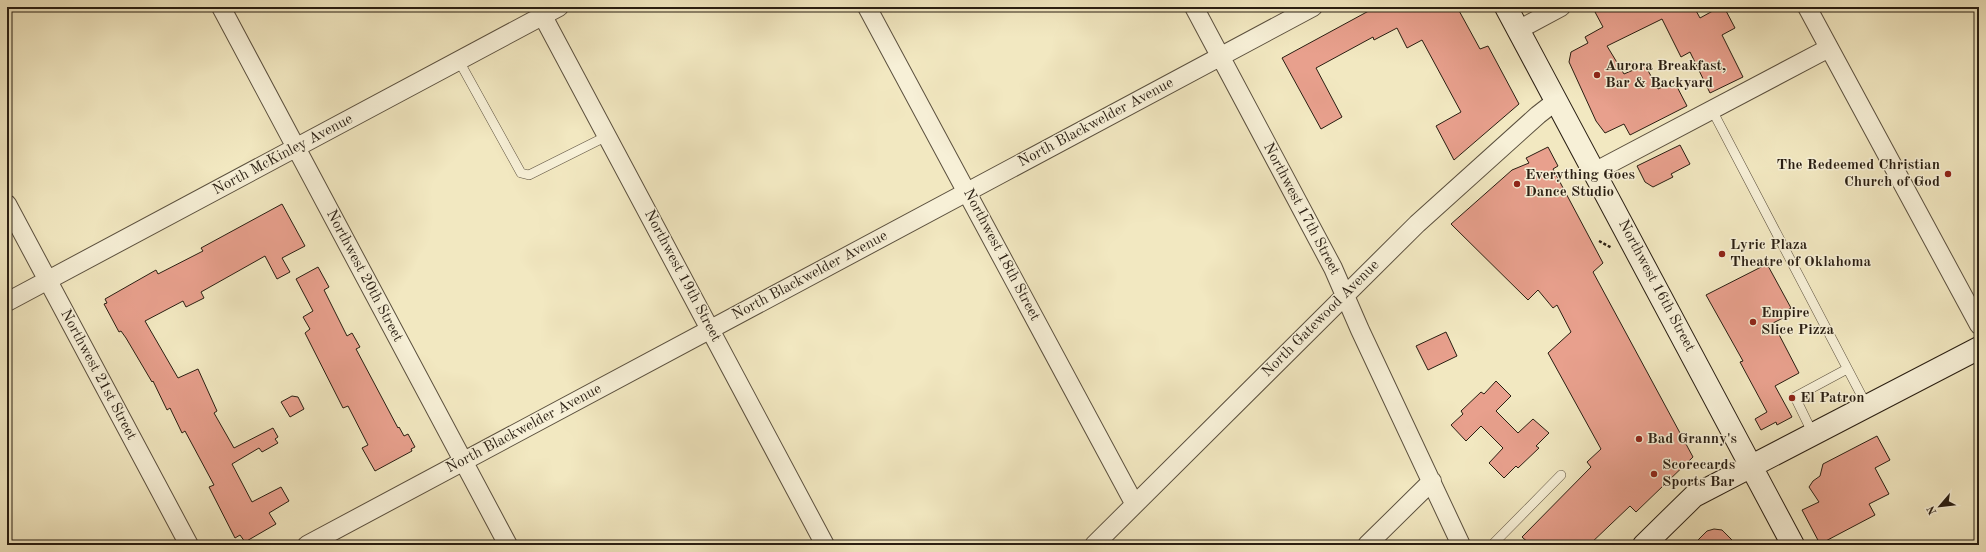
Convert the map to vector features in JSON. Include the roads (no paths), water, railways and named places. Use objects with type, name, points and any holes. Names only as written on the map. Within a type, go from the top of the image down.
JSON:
[{"type":"street","name":"Northwest 20th Street","points":[[221,7],[508,545]]},
{"type":"street","name":"North McKinley Avenue","points":[[7,302],[459,61],[541,11],[559,7]]},
{"type":"street","name":"Northwest 18th Street","points":[[867,7],[1134,503]]},
{"type":"street","name":"Northwest 17th Street","points":[[1194,7],[1333,268],[1462,545]]},
{"type":"street","name":"North Blackwelder Avenue","points":[[307,545],[1313,7]]},
{"type":"street","name":"Northwest 16th Street","points":[[1506,7],[1793,545]]},
{"type":"street","points":[[1518,30],[1561,7]]},
{"type":"street","points":[[1807,7],[1979,325]]},
{"type":"street","name":"Northwest 19th Street","points":[[541,11],[825,545]]},
{"type":"street","points":[[1594,172],[1829,48]]},
{"type":"street","name":"North Gatewood Avenue","points":[[1094,545],[1134,503],[1448,194],[1556,101]]},
{"type":"street","name":"Northwest 21st Street","points":[[7,204],[189,545]]},
{"type":"street","points":[[1644,545],[1694,496],[1979,348]]},
{"type":"street","points":[[1367,545],[1432,481]]},
{"type":"lane","points":[[459,61],[521,173],[529,175],[607,136]]},
{"type":"lane","points":[[1712,110],[1867,406]]},
{"type":"lane","points":[[1813,434],[1795,397],[1847,369]]},
{"type":"lane","points":[[1492,545],[1562,475]]},
{"type":"place","name":"Aurora Breakfast, Bar & Backyard","points":[[1597,75]]},
{"type":"place","name":"The Redeemed Christian Church of God","points":[[1948,174]]},
{"type":"place","name":"Everything Goes Dance Studio","points":[[1517,184]]},
{"type":"place","name":"Lyric Plaza Theatre of Oklahoma","points":[[1722,254]]},
{"type":"place","name":"Empire Slice Pizza","points":[[1753,322]]},
{"type":"place","name":"El Patron","points":[[1792,398]]},
{"type":"place","name":"Bad Granny's","points":[[1639,439]]},
{"type":"place","name":"Scorecards Sports Bar","points":[[1654,474]]}]
